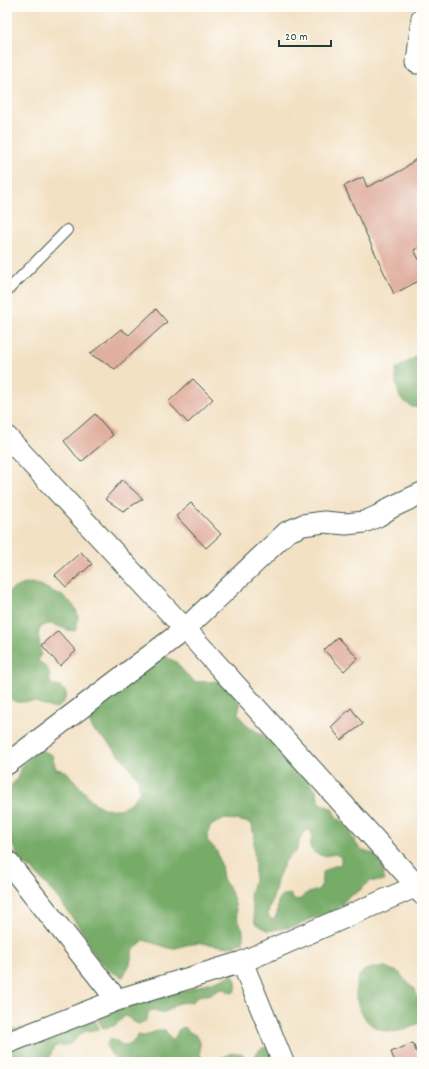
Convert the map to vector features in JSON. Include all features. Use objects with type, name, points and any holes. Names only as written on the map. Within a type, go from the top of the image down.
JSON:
[{"type":"street","points":[[417,63],[422,18]]},
{"type":"street","points":[[7,437],[185,629],[420,890],[242,962],[117,1000],[7,1043]]},
{"type":"street","points":[[7,764],[185,629],[287,532],[302,525],[324,522],[346,524],[364,522],[422,493]]},
{"type":"street","points":[[7,861],[117,1000]]},
{"type":"street","points":[[242,962],[283,1062]]},
{"type":"lane","points":[[7,291],[67,230]]},
{"type":"green space","points":[[422,353],[422,408],[412,407],[400,398],[396,384],[396,369]]},
{"type":"green space","points":[[30,583],[43,586],[66,598],[74,607],[78,617],[75,631],[48,624],[41,627],[38,633],[41,654],[38,660],[48,671],[50,676],[49,679],[52,685],[60,687],[66,692],[66,696],[61,705],[54,708],[31,701],[17,702],[7,695],[7,593],[18,586]]},
{"type":"green space","points":[[164,656],[176,662],[195,682],[223,681],[242,699],[238,713],[246,725],[267,738],[283,745],[283,760],[289,766],[302,774],[316,790],[319,802],[332,809],[337,818],[348,826],[353,839],[361,850],[375,854],[382,866],[385,881],[370,881],[359,891],[347,898],[337,910],[310,919],[297,926],[268,931],[255,923],[250,894],[254,881],[255,866],[252,824],[238,820],[224,819],[210,826],[207,840],[217,851],[223,879],[231,891],[237,917],[243,930],[243,943],[229,947],[200,943],[172,949],[144,940],[133,950],[130,964],[123,977],[110,971],[99,961],[91,949],[86,937],[61,902],[33,870],[21,862],[7,835],[7,790],[17,779],[21,766],[39,749],[52,755],[56,769],[66,771],[94,803],[106,809],[120,809],[132,802],[140,791],[137,777],[110,744],[94,731],[86,715],[117,681],[136,684],[137,671]],"holes":[[[309,829],[312,835],[310,848],[321,856],[335,854],[341,857],[341,864],[329,868],[324,872],[322,875],[322,884],[318,890],[305,894],[301,899],[294,900],[290,894],[283,895],[278,900],[277,914],[273,920],[268,916],[279,875],[289,856],[296,852],[303,834]]]},
{"type":"green space","points":[[385,967],[400,973],[415,989],[419,1004],[419,1023],[394,1032],[379,1029],[366,1019],[360,1008],[356,994],[357,981],[364,971],[371,968]]},
{"type":"green space","points":[[233,975],[237,985],[236,990],[232,993],[222,988],[209,995],[200,995],[192,1002],[179,1003],[165,1012],[155,1010],[150,1011],[146,1021],[140,1024],[125,1016],[114,1026],[103,1028],[99,1022],[99,1015],[181,989],[184,991]]},
{"type":"green space","points":[[91,1019],[97,1023],[98,1029],[84,1032],[73,1042],[67,1045],[59,1045],[53,1048],[48,1062],[7,1062],[7,1030],[11,1028],[18,1029]]},
{"type":"green space","points":[[185,1027],[197,1036],[200,1042],[200,1055],[207,1062],[119,1062],[111,1054],[106,1045],[110,1039],[117,1041],[122,1045],[129,1045],[138,1035],[145,1036],[158,1030],[165,1030],[172,1041],[179,1029]]},
{"type":"green space","points":[[267,1047],[273,1062],[257,1062],[255,1055],[257,1052]]},
{"type":"green space","points":[[242,1053],[247,1058],[248,1062],[215,1062],[229,1054]]},
{"type":"building","points":[[422,154],[422,246],[414,250],[422,265],[422,279],[394,294],[344,186],[363,177],[367,187],[402,170]]},
{"type":"building","points":[[156,309],[167,322],[115,369],[90,354],[121,329],[129,335]]},
{"type":"building","points":[[193,379],[213,399],[188,423],[168,402]]},
{"type":"building","points":[[95,414],[113,435],[81,462],[64,441]]},
{"type":"building","points":[[122,480],[143,499],[123,511],[105,499]]},
{"type":"building","points":[[191,503],[221,534],[206,548],[176,516]]},
{"type":"building","points":[[81,552],[92,564],[66,587],[55,575]]},
{"type":"building","points":[[58,631],[76,651],[60,666],[42,645]]},
{"type":"building","points":[[338,637],[358,658],[344,671],[324,650]]},
{"type":"building","points":[[351,708],[363,724],[341,740],[331,727]]},
{"type":"building","points":[[413,1043],[420,1062],[395,1062],[391,1052]]}]
